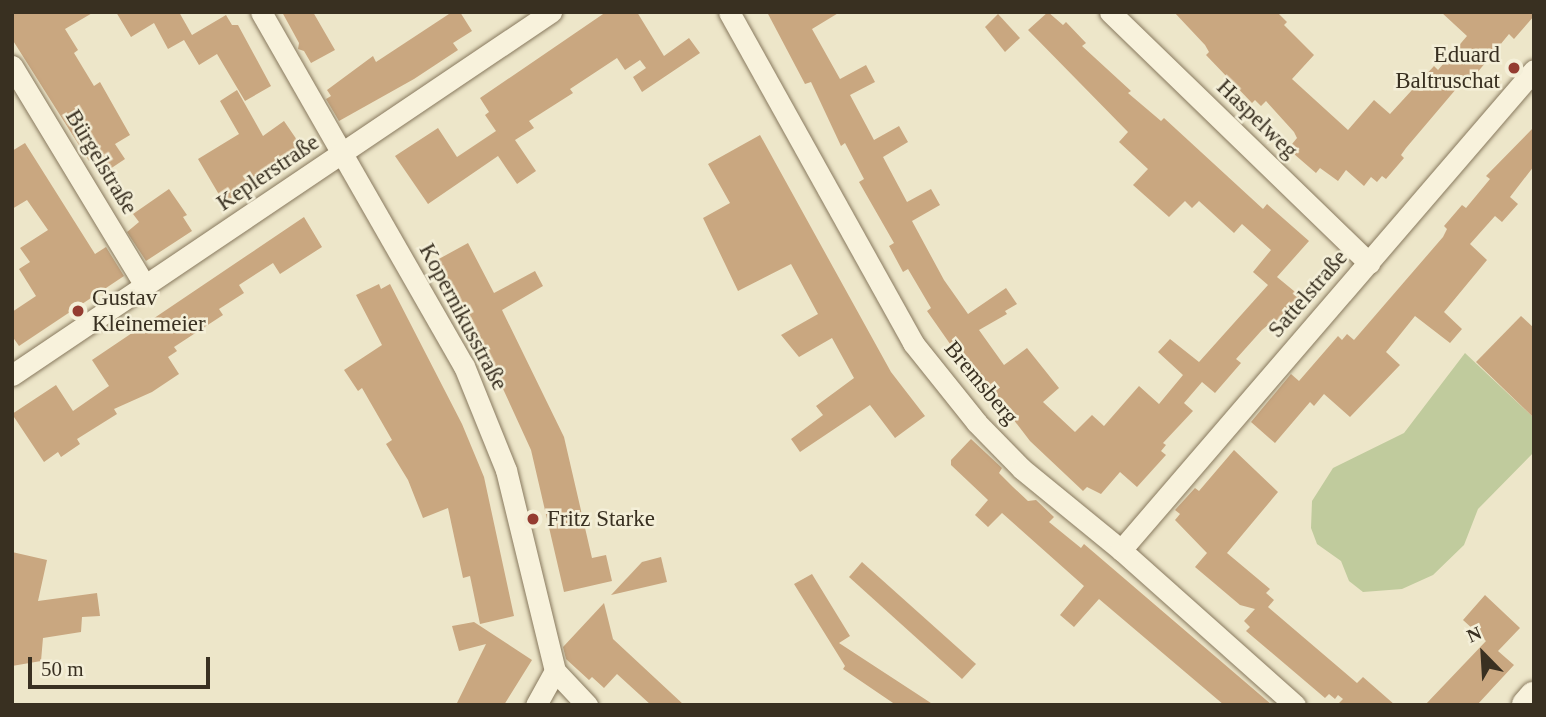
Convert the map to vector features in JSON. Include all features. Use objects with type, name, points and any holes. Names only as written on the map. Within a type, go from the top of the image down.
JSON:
[{"type":"street","name":"Kopernikusstraße","points":[[261,12],[464,366],[506,470],[534,573],[555,671]]},
{"type":"street","name":"Keplerstraße","points":[[12,375],[551,12]]},
{"type":"street","name":"Bremsberg","points":[[729,12],[913,343],[977,423],[1021,469],[1121,551],[1295,705]]},
{"type":"street","name":"Haspelweg","points":[[1110,12],[1369,263]]},
{"type":"street","name":"Bürgelstraße","points":[[12,66],[145,286]]},
{"type":"street","name":"Sattelstraße","points":[[1121,551],[1534,70]]},
{"type":"street","points":[[536,705],[555,671],[587,705]]},
{"type":"street","points":[[1527,705],[1534,697]]},
{"type":"green space","points":[[1465,353],[1534,418],[1534,452],[1478,509],[1464,545],[1433,575],[1402,589],[1363,592],[1349,581],[1341,561],[1317,544],[1311,528],[1312,501],[1333,468],[1404,433]]},
{"type":"building","points":[[12,12],[94,12],[65,29],[78,50],[74,53],[94,86],[100,82],[130,135],[115,144],[125,159],[107,171],[97,155],[89,161],[12,39]]},
{"type":"building","points":[[116,12],[179,12],[192,35],[226,15],[232,25],[238,25],[271,86],[245,101],[217,54],[199,65],[184,40],[168,49],[154,23],[131,37]]},
{"type":"building","points":[[282,12],[313,12],[335,50],[311,63],[304,51],[298,49],[299,43]]},
{"type":"building","points":[[452,12],[460,12],[472,31],[453,43],[458,50],[414,79],[339,121],[326,99],[331,96],[327,90],[373,56],[376,62]]},
{"type":"building","points":[[606,12],[637,12],[664,56],[689,38],[700,53],[642,92],[633,77],[646,68],[640,60],[625,70],[617,58],[570,89],[573,93],[529,121],[534,128],[515,140],[536,171],[517,184],[498,156],[428,204],[395,156],[438,128],[457,157],[496,131],[485,115],[489,112],[480,98]]},
{"type":"building","points":[[767,12],[840,12],[812,29],[840,79],[866,65],[875,82],[850,95],[874,140],[899,126],[908,142],[883,157],[907,202],[931,189],[940,205],[912,221],[944,280],[968,314],[1006,288],[1017,304],[1005,311],[1007,314],[979,330],[1004,365],[1027,348],[1059,388],[1043,402],[1075,432],[1092,415],[1104,426],[1139,386],[1159,404],[1183,375],[1158,352],[1170,339],[1199,362],[1268,285],[1253,272],[1271,250],[1242,224],[1234,233],[1199,201],[1192,208],[1185,201],[1169,217],[1133,185],[1148,169],[1119,142],[1128,132],[1028,30],[1048,12],[1063,25],[1066,22],[1086,43],[1082,46],[1131,91],[1128,93],[1161,121],[1164,118],[1263,209],[1267,204],[1309,241],[1277,277],[1300,296],[1272,329],[1268,325],[1262,330],[1236,359],[1241,363],[1215,393],[1202,382],[1184,403],[1193,411],[1163,443],[1166,445],[1161,451],[1166,455],[1137,487],[1120,472],[1101,494],[1087,487],[1083,491],[1030,441],[973,367],[969,371],[927,311],[931,308],[908,269],[903,272],[889,246],[894,243],[859,182],[864,179],[845,143],[841,146],[811,82],[805,84]]},
{"type":"building","points":[[1174,12],[1277,12],[1287,22],[1284,25],[1314,55],[1292,79],[1348,130],[1374,100],[1390,114],[1434,66],[1438,70],[1467,36],[1441,12],[1534,12],[1534,16],[1514,39],[1509,34],[1472,79],[1468,76],[1462,82],[1406,148],[1401,155],[1404,158],[1386,179],[1382,176],[1377,182],[1371,177],[1364,186],[1346,170],[1338,181],[1320,168],[1316,173],[1294,154],[1298,149],[1292,144],[1297,138],[1294,132],[1266,101],[1261,106],[1255,100],[1252,103],[1206,55],[1209,52],[1205,45]]},
{"type":"building","points":[[998,14],[1020,38],[1005,52],[985,27]]},
{"type":"building","points":[[237,90],[263,136],[284,121],[297,140],[293,142],[302,156],[251,190],[248,186],[224,203],[198,159],[239,134],[220,101]]},
{"type":"building","points":[[1534,127],[1534,166],[1510,197],[1518,204],[1502,222],[1495,216],[1470,244],[1487,260],[1444,312],[1462,329],[1450,343],[1415,316],[1386,352],[1400,365],[1350,417],[1324,394],[1314,406],[1310,402],[1275,443],[1251,422],[1291,374],[1299,381],[1338,336],[1342,340],[1347,334],[1354,340],[1443,237],[1447,229],[1444,226],[1462,205],[1466,208],[1490,179],[1486,176]]},
{"type":"building","points":[[760,135],[891,372],[925,416],[895,438],[870,405],[800,452],[791,439],[823,415],[816,406],[854,378],[832,338],[799,357],[781,335],[818,314],[791,264],[738,291],[703,218],[730,203],[708,164]]},
{"type":"building","points":[[25,143],[95,254],[106,247],[124,276],[19,346],[12,336],[12,312],[36,296],[19,269],[30,262],[20,248],[48,230],[27,200],[12,209],[12,151]]},
{"type":"building","points":[[169,189],[187,215],[183,217],[192,231],[146,261],[127,232],[139,222],[133,214]]},
{"type":"building","points":[[304,217],[322,247],[280,274],[273,263],[239,285],[244,293],[219,309],[223,315],[174,347],[177,351],[168,357],[179,374],[152,392],[114,409],[117,414],[77,439],[80,444],[61,457],[58,452],[44,462],[12,414],[56,385],[73,411],[109,386],[92,360]]},
{"type":"building","points":[[468,243],[494,293],[535,271],[543,286],[502,310],[564,437],[592,558],[606,555],[612,581],[564,592],[531,450],[437,260]]},
{"type":"building","points":[[379,284],[381,289],[390,284],[462,424],[484,477],[514,616],[480,624],[470,576],[463,578],[448,508],[423,518],[408,480],[386,444],[392,440],[362,388],[358,391],[344,370],[382,345],[356,295]]},
{"type":"building","points":[[1521,316],[1534,328],[1534,418],[1476,362]]},
{"type":"building","points":[[971,439],[1002,468],[999,473],[1013,487],[1028,501],[1036,500],[1054,517],[1049,522],[1081,548],[1084,544],[1272,705],[1224,705],[1099,599],[1074,627],[1060,615],[1084,586],[1002,513],[988,527],[975,515],[988,500],[951,465],[951,460]]},
{"type":"building","points":[[1234,450],[1278,492],[1227,553],[1270,589],[1266,593],[1274,600],[1268,607],[1357,683],[1363,677],[1395,705],[1337,705],[1343,699],[1338,695],[1335,699],[1329,694],[1325,698],[1246,631],[1250,627],[1244,621],[1255,609],[1240,605],[1195,567],[1207,553],[1175,520],[1180,514],[1175,510],[1195,488],[1199,491]]},
{"type":"building","points":[[12,552],[47,560],[38,601],[97,593],[100,616],[82,617],[81,632],[43,638],[41,661],[12,666]]},
{"type":"building","points":[[661,557],[667,582],[611,595],[642,562]]},
{"type":"building","points":[[862,562],[976,664],[962,679],[849,577]]},
{"type":"building","points":[[812,574],[850,636],[839,643],[934,705],[896,705],[843,669],[845,666],[794,584]]},
{"type":"building","points":[[1485,595],[1520,628],[1498,651],[1514,665],[1477,705],[1425,705],[1486,641],[1463,620]]},
{"type":"building","points":[[604,603],[613,639],[684,705],[651,705],[617,674],[604,688],[592,677],[589,680],[566,659],[563,647]]},
{"type":"building","points":[[474,622],[532,660],[504,705],[456,705],[486,644],[459,651],[452,626]]},
{"type":"place","name":"Eduard Baltruschat","points":[[1514,68]]},
{"type":"place","name":"Gustav Kleinemeier","points":[[78,311]]},
{"type":"place","name":"Fritz Starke","points":[[533,519]]}]
